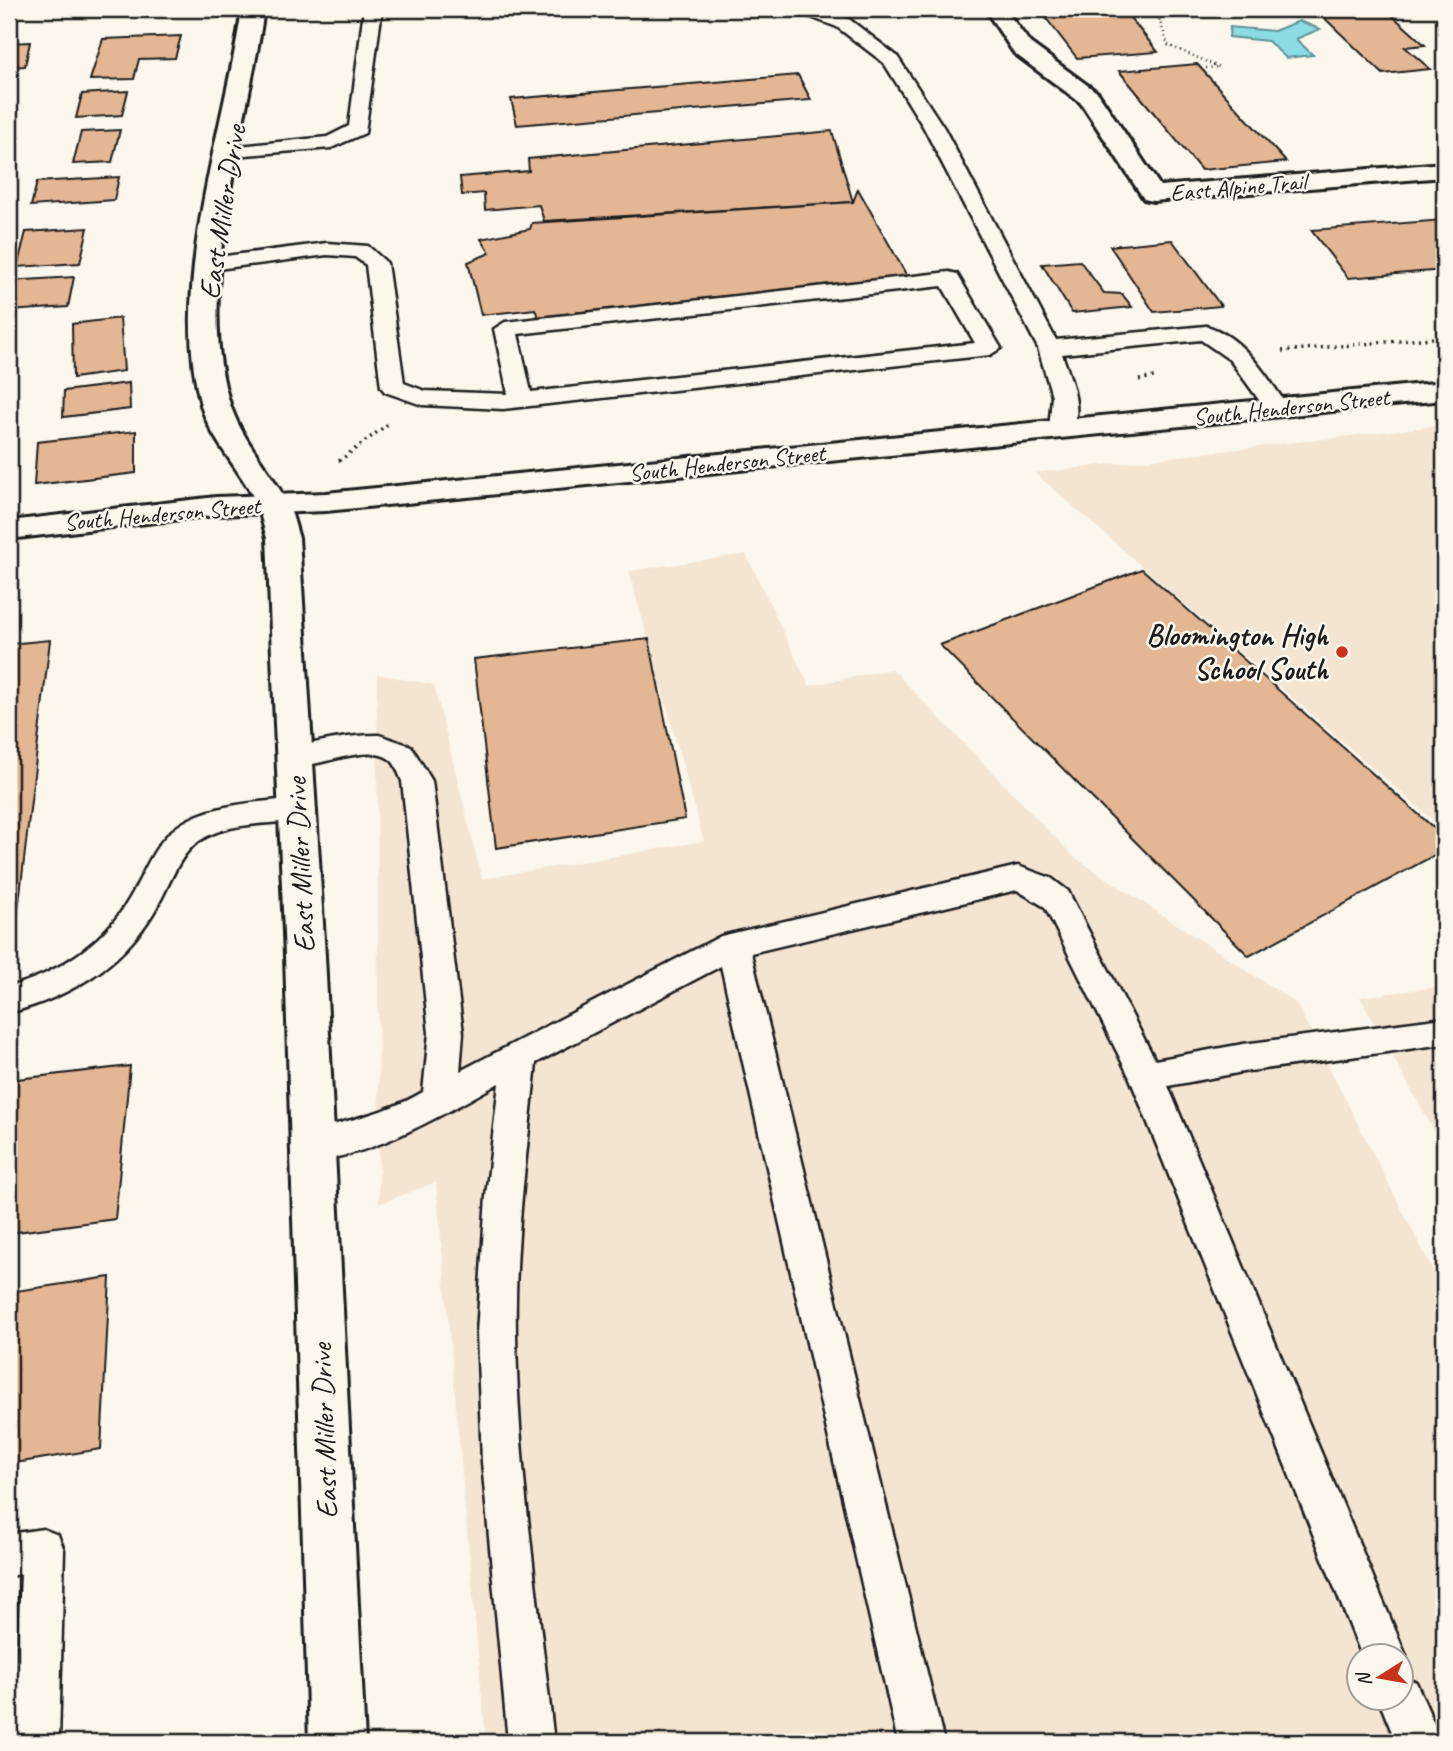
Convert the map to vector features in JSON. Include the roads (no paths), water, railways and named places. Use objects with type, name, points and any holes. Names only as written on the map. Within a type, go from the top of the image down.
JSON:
[{"type":"street","name":"East Miller Drive","points":[[253,9],[210,264],[205,303],[207,353],[216,407],[272,504],[283,538],[337,1742]]},
{"type":"street","name":"East Alpine Trail","points":[[995,9],[1022,48],[1090,98],[1153,194],[1444,170]]},
{"type":"street","name":"South Henderson Street","points":[[9,530],[216,506],[326,502],[1278,410],[1444,391]]},
{"type":"lane","points":[[229,153],[331,142],[358,129],[373,9]]},
{"type":"lane","points":[[806,9],[843,23],[891,60],[934,128],[1049,348],[1064,396],[1061,430]]},
{"type":"lane","points":[[210,264],[327,250],[360,251],[376,263],[393,387],[422,398],[503,402],[522,400],[949,353],[990,348],[949,279],[505,329],[522,400]]},
{"type":"lane","points":[[1049,348],[1206,333],[1238,355],[1278,410]]},
{"type":"lane","points":[[294,758],[367,745],[390,746],[403,754],[417,781],[446,1033],[440,1101]]},
{"type":"lane","points":[[9,1000],[70,976],[104,950],[138,913],[172,847],[190,832],[215,822],[297,808]]},
{"type":"lane","points":[[312,1146],[355,1136],[416,1114],[519,1057],[733,946],[1018,878],[1040,886],[1056,900],[1146,1076],[1378,1642]]},
{"type":"lane","points":[[733,946],[921,1742]]},
{"type":"lane","points":[[1146,1076],[1243,1058],[1444,1031]]},
{"type":"lane","points":[[519,1057],[504,1196],[496,1333],[503,1462],[531,1742]]},
{"type":"lane","points":[[9,1555],[43,1550],[37,1742]]},
{"type":"lane","points":[[1407,1712],[1419,1742]]},
{"type":"water","points":[[1299,21],[1320,29],[1296,39],[1313,55],[1286,58],[1268,41],[1229,37],[1230,27],[1274,31]]},
{"type":"place","name":"Bloomington High School South","points":[[1342,652]]}]
